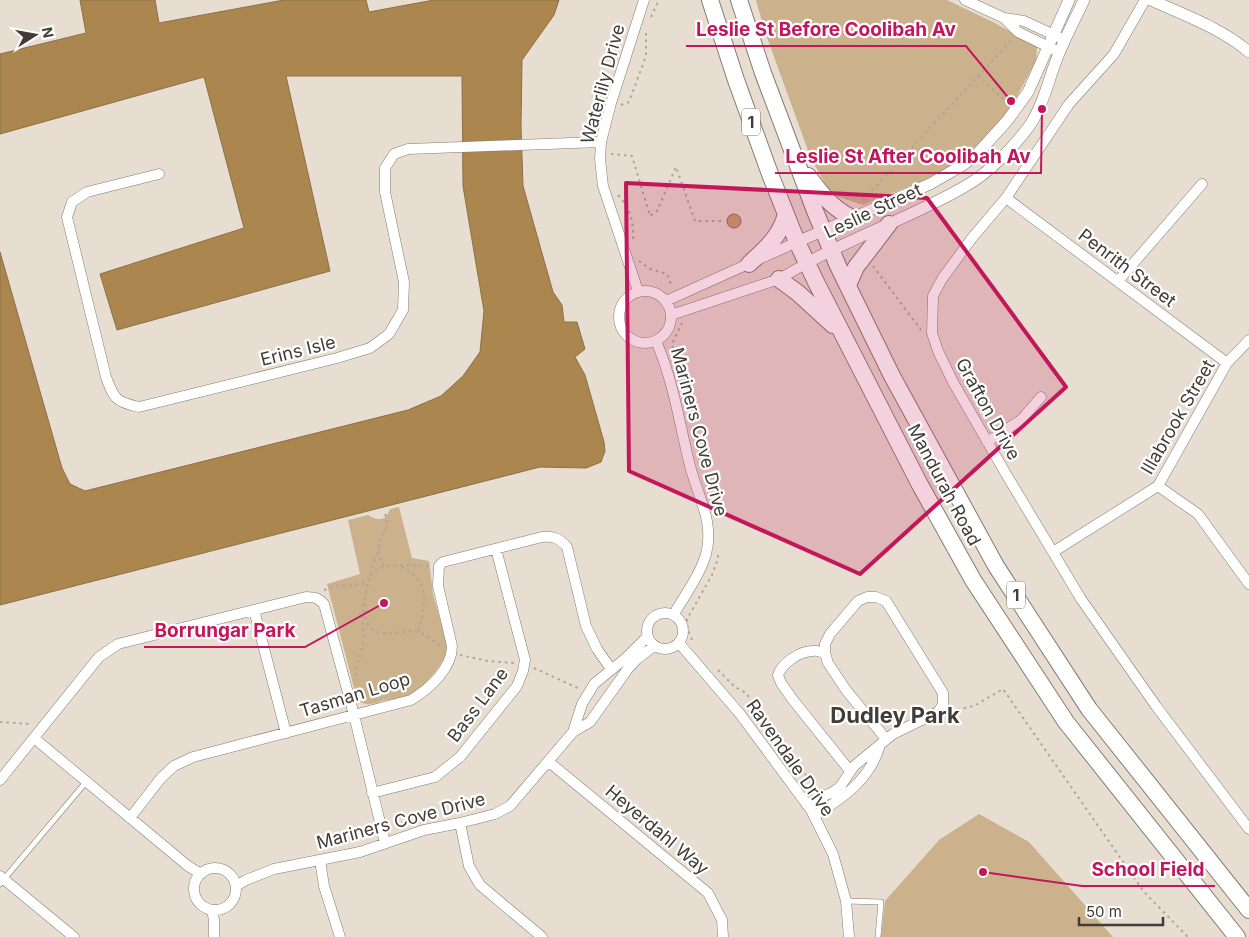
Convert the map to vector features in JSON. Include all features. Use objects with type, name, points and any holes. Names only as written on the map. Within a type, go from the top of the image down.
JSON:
[{"type":"highway","name":"Mandurah Road","points":[[710,0],[736,80],[797,242],[919,483],[973,580],[1066,722],[1237,937]]},
{"type":"highway","name":"Mandurah Road","points":[[738,0],[763,73],[831,250],[892,376],[1001,574],[1089,709],[1249,910]]},
{"type":"highway","points":[[797,163],[825,198],[838,211],[852,218]]},
{"type":"highway","points":[[749,264],[775,238],[783,227],[786,214]]},
{"type":"highway","points":[[848,285],[856,267],[889,224]]},
{"type":"highway","points":[[779,278],[842,333]]},
{"type":"street","name":"Waterlily Drive","points":[[638,291],[603,186],[600,159],[605,145],[611,103],[644,0]]},
{"type":"street","points":[[965,0],[1004,18],[1024,21],[1065,40]]},
{"type":"street","name":"Leslie Street","points":[[797,242],[945,177],[977,154],[1008,121],[1028,92],[1069,0]]},
{"type":"street","name":"Leslie Street","points":[[807,262],[965,187],[981,176],[997,161],[1030,125],[1045,96],[1059,52],[1084,0]]},
{"type":"street","name":"Grafton Drive","points":[[1145,0],[1114,54],[1069,104],[1006,198],[972,238],[942,279],[933,296],[932,333],[938,352],[987,442],[1081,599],[1156,706],[1249,829]]},
{"type":"street","points":[[1151,0],[1217,30],[1249,52]]},
{"type":"street","points":[[1004,18],[1018,32],[1059,52]]},
{"type":"street","name":"Erins Isle","points":[[159,174],[87,192],[72,202],[67,217],[106,377],[113,396],[125,404],[140,407],[345,356],[370,348],[389,334],[403,310],[404,282],[385,192],[386,168],[394,154],[408,149],[521,145],[605,145]]},
{"type":"street","points":[[1118,281],[1202,184]]},
{"type":"street","name":"Penrith Street","points":[[1006,198],[1227,364]]},
{"type":"street","points":[[666,301],[797,242]]},
{"type":"street","points":[[671,315],[779,278],[807,262]]},
{"type":"street","points":[[638,291],[650,291],[660,296],[666,301],[671,315],[670,325],[664,334],[656,341],[646,344],[635,342],[626,336],[620,326],[618,315],[621,305],[628,296],[638,291]]},
{"type":"street","name":"Illabrook Street","points":[[1053,552],[1158,486],[1227,364],[1249,340]]},
{"type":"street","name":"Mariners Cove Drive","points":[[656,341],[666,365],[693,480],[705,510],[709,530],[706,553],[700,568],[674,614]]},
{"type":"street","points":[[987,442],[1021,420],[1041,397]]},
{"type":"street","points":[[1158,486],[1198,514],[1249,584]]},
{"type":"street","points":[[439,566],[443,562],[542,537],[552,536],[560,539],[567,547],[586,626],[597,649],[611,669]]},
{"type":"street","name":"Bass Lane","points":[[372,793],[435,778],[460,757],[517,686],[525,660],[496,549]]},
{"type":"street","name":"Tasman Loop","points":[[130,818],[161,778],[174,766],[193,757],[411,700],[420,694],[436,680],[452,654],[452,646],[438,586],[439,566]]},
{"type":"street","points":[[0,780],[99,657],[118,644],[306,597],[318,598],[324,604],[354,715],[385,843]]},
{"type":"street","points":[[806,804],[840,787],[854,766],[883,742],[912,723],[938,712],[943,704],[943,693],[886,601],[876,597],[867,597],[858,601],[830,634],[825,644],[825,653],[828,664],[883,742]]},
{"type":"street","points":[[254,610],[286,732]]},
{"type":"street","points":[[663,612],[674,614],[683,626],[683,634],[679,643],[670,648],[664,649],[654,646],[648,636],[648,624],[655,615],[663,612]]},
{"type":"street","name":"Mariners Cove Drive","points":[[236,886],[274,869],[360,852],[424,830],[495,814],[510,806],[573,732],[582,704],[594,684],[627,657],[648,636]]},
{"type":"street","name":"Ravendale Drive","points":[[679,643],[740,714],[814,816],[833,854],[846,901],[849,937]]},
{"type":"street","name":"Mariners Cove Drive","points":[[573,732],[590,722],[627,670],[637,659],[654,646]]},
{"type":"street","points":[[825,653],[813,650],[804,652],[789,661],[779,670],[778,674],[781,683],[793,700],[850,771]]},
{"type":"street","points":[[34,738],[188,866],[201,874]]},
{"type":"street","points":[[814,816],[844,796],[863,780],[883,742]]},
{"type":"street","name":"Heyerdahl Way","points":[[549,762],[708,892],[722,920],[723,937]]},
{"type":"street","points":[[460,823],[469,866],[480,885],[542,937]]},
{"type":"street","points":[[320,860],[324,886],[340,937]]},
{"type":"street","points":[[219,868],[231,874],[236,886],[236,893],[230,904],[219,910],[212,910],[200,904],[194,892],[194,885],[201,874],[206,870],[219,868]]},
{"type":"street","points":[[1,880],[74,937]]},
{"type":"street","points":[[212,910],[214,937]]},
{"type":"lane","points":[[1,880],[86,782]]},
{"type":"lane","points":[[846,901],[881,902],[878,937]]},
{"type":"path","points":[[650,17],[660,0]]},
{"type":"path","points":[[619,106],[629,102],[646,56],[646,25]]},
{"type":"path","points":[[860,202],[1005,46],[1015,38]]},
{"type":"path","points":[[978,75],[1005,101],[1011,101]]},
{"type":"path","points":[[605,145],[609,154],[609,160]]},
{"type":"path","points":[[609,154],[632,156],[650,216],[657,211],[676,166],[695,222],[725,221]]},
{"type":"path","points":[[616,192],[624,201],[632,217],[634,226],[633,244]]},
{"type":"path","points":[[637,259],[650,269]]},
{"type":"path","points":[[675,359],[672,344],[682,323]]},
{"type":"path","points":[[356,680],[357,663],[363,644],[361,616],[378,546],[388,527],[385,514]]},
{"type":"path","points":[[378,546],[381,562],[385,566]]},
{"type":"path","points":[[696,645],[691,639],[687,619],[712,575],[718,559],[718,550]]},
{"type":"path","points":[[318,598],[325,589],[340,585],[351,586],[368,582],[374,571],[385,566],[439,566]]},
{"type":"path","points":[[364,600],[367,622],[373,629],[380,633],[390,634],[418,632],[423,614],[424,595],[420,584],[414,576],[402,566]]},
{"type":"path","points":[[488,661],[513,663],[535,668],[589,693]]},
{"type":"path","points":[[717,670],[735,687],[746,693],[822,797]]},
{"type":"path","points":[[949,712],[974,706],[1002,689],[1144,892],[1188,937]]},
{"type":"path","points":[[0,722],[44,726]]},
{"type":"highlighted area","points":[[626,183],[927,198],[1066,387],[860,574],[629,471]]},
{"type":"shaded area","points":[[80,0],[155,0],[159,23],[284,0],[366,0],[369,12],[434,0],[559,0],[554,15],[522,60],[521,127],[523,186],[553,292],[562,305],[564,322],[577,322],[585,349],[575,357],[585,375],[604,442],[605,451],[601,462],[586,468],[540,467],[0,605],[0,252],[62,468],[70,484],[85,491],[408,410],[441,396],[463,376],[480,352],[484,311],[463,186],[462,76],[286,76],[330,271],[117,330],[100,274],[244,228],[204,77],[0,134],[0,54],[86,33]]},
{"type":"shaded area","points":[[756,0],[947,0],[995,23],[1037,47],[1036,61],[1004,120],[964,159],[927,179],[863,205],[836,196],[826,186],[810,156],[764,29]]},
{"type":"shaded area","points":[[399,507],[412,558],[429,561],[433,594],[448,648],[438,668],[415,692],[403,697],[366,704],[357,699],[327,584],[360,574],[348,520],[368,515],[381,519],[386,516],[390,509]]},
{"type":"shaded area","points":[[979,814],[1029,842],[1113,937],[881,937],[885,901],[939,840]]},
{"type":"building","points":[[734,214],[739,216],[741,221],[739,226],[734,228],[729,226],[727,221],[729,216]]},
{"type":"place","name":"Leslie St Before Coolibah Av","points":[[1011,101]]},
{"type":"place","name":"Leslie St After Coolibah Av","points":[[1042,109]]},
{"type":"place","name":"Borrungar Park","points":[[384,603]]},
{"type":"place","name":"School Field","points":[[983,872]]},
{"type":"district","name":"Dudley Park","points":[[895,715]]}]
